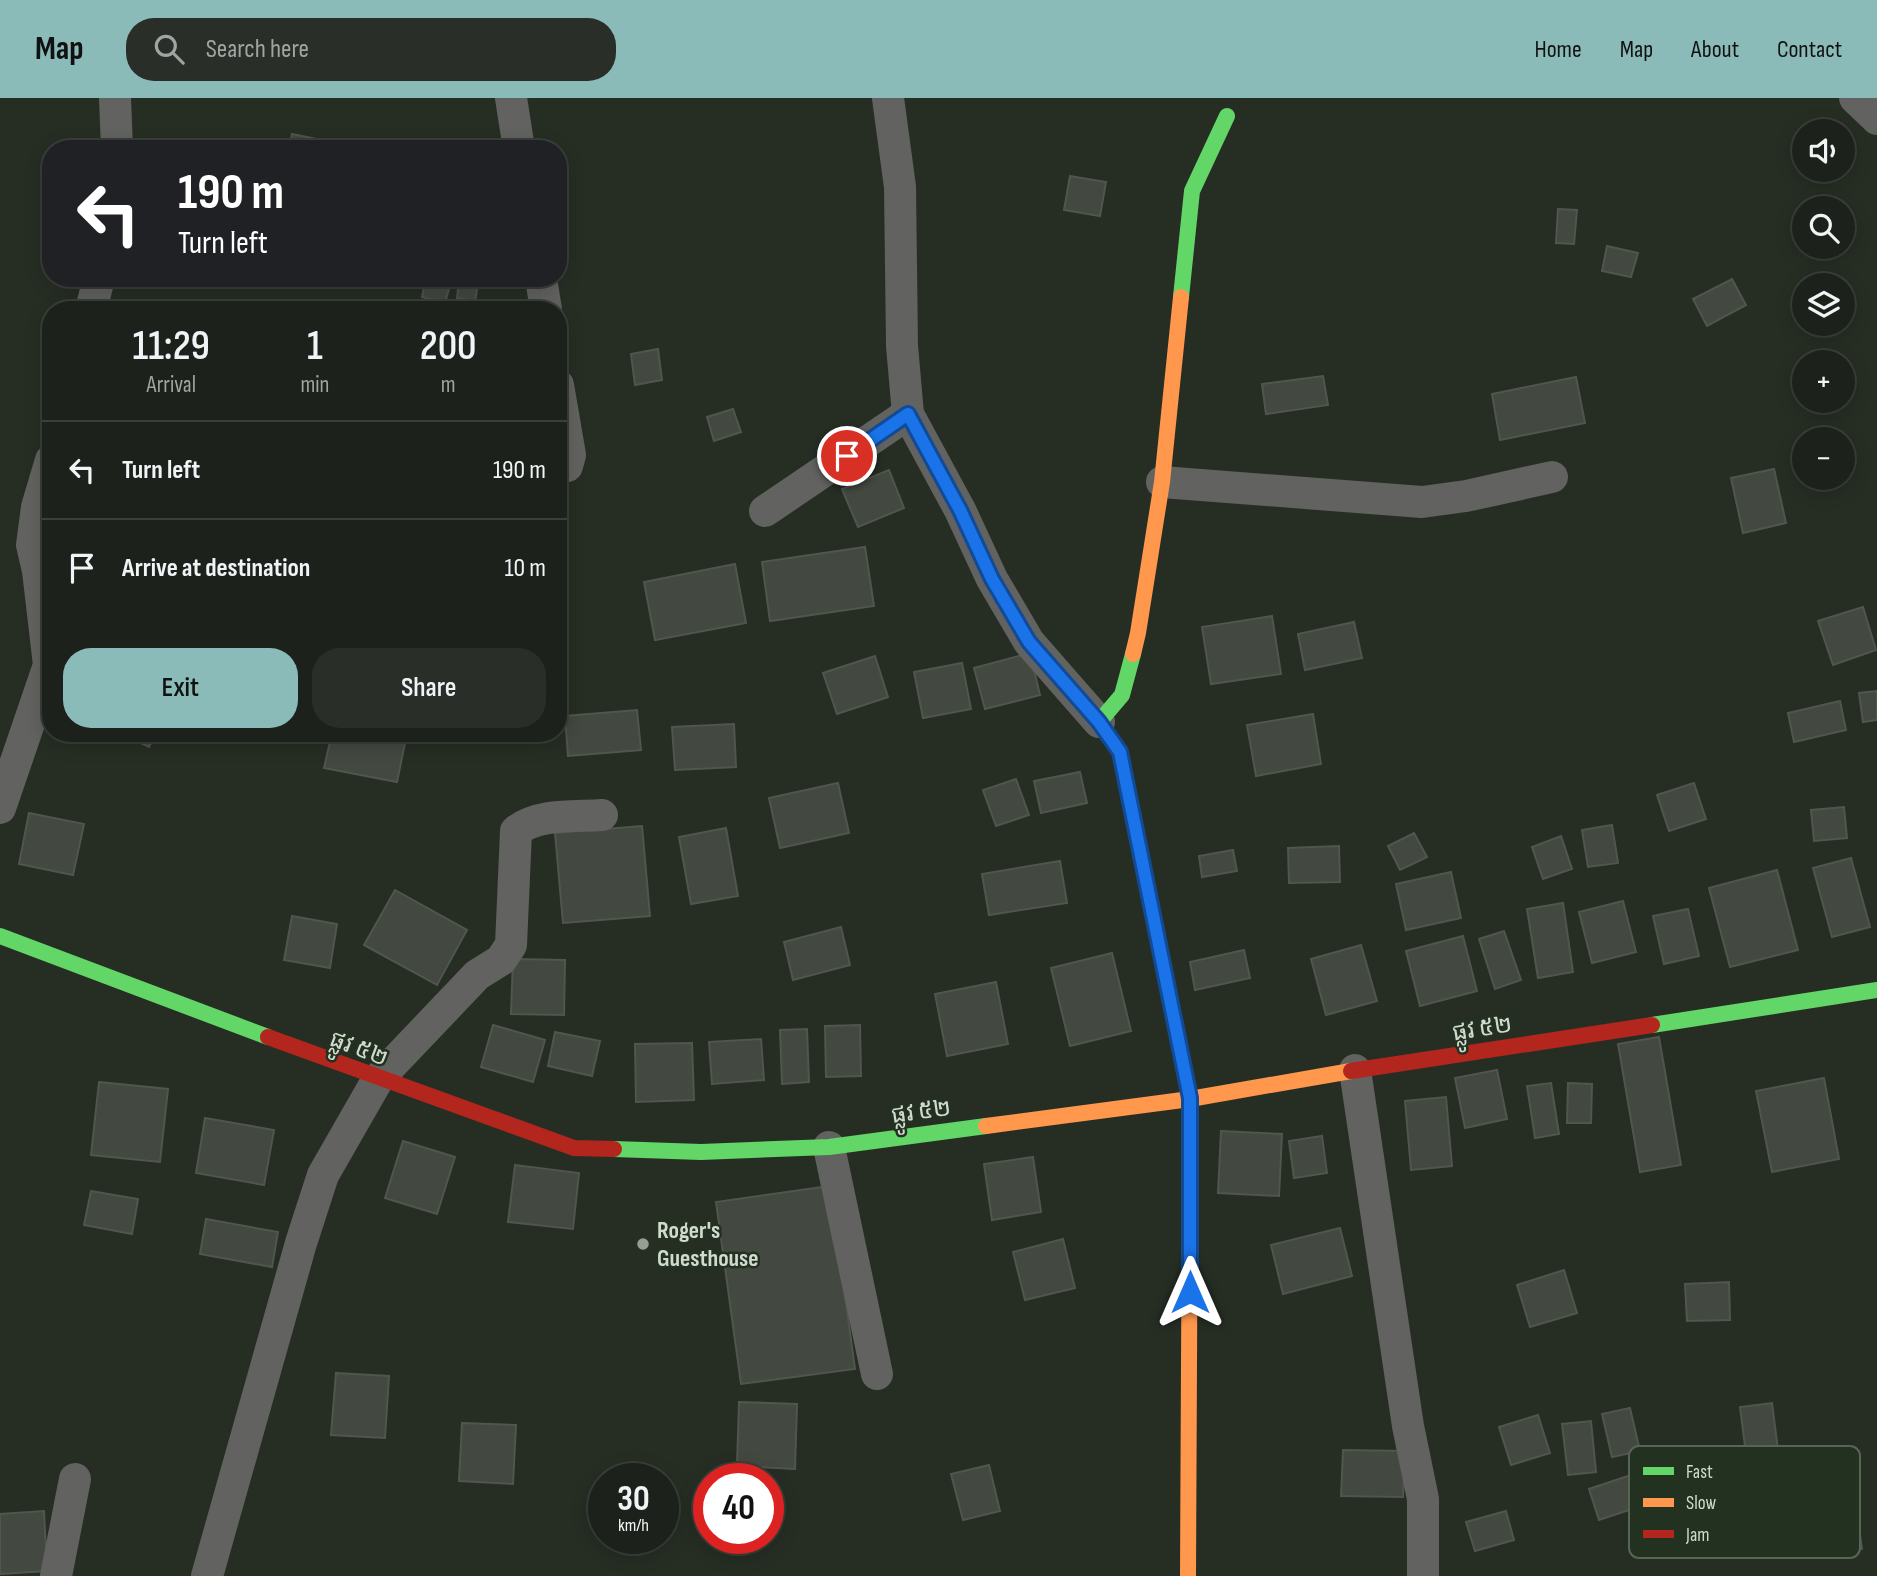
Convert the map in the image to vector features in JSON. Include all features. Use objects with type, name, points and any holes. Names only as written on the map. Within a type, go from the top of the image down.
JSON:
[{"type":"street","points":[[115,98],[117,140]]},
{"type":"street","points":[[511,98],[518,140]]},
{"type":"street","points":[[888,98],[900,187],[902,346],[908,414],[960,510],[992,579],[1029,642],[1099,722],[1120,752],[1190,1098],[1188,1576]]},
{"type":"street","points":[[1855,98],[1877,119]]},
{"type":"street","points":[[1099,722],[1122,695],[1138,633],[1162,482],[1192,191],[1227,116]]},
{"type":"street","points":[[765,511],[908,414]]},
{"type":"street","points":[[567,438],[570,455],[567,466]]},
{"type":"street","points":[[1162,482],[1422,502],[1466,496],[1552,477]]},
{"type":"street","points":[[42,491],[32,545],[42,568]]},
{"type":"street","points":[[0,808],[42,683]]},
{"type":"street","points":[[207,1576],[301,1243],[323,1175],[378,1079],[477,975],[500,960],[511,945],[516,831],[525,824],[540,819],[602,815]]},
{"type":"street","name":"ផ្លូវ ៥២","points":[[0,936],[378,1079],[574,1148],[701,1152],[829,1147],[1190,1098],[1877,990]]},
{"type":"street","points":[[1355,1070],[1408,1426],[1423,1499],[1423,1576]]},
{"type":"street","points":[[829,1147],[877,1374]]},
{"type":"street","points":[[56,1576],[75,1479]]},
{"type":"building","points":[[292,134],[322,140],[291,140]]},
{"type":"building","points":[[1070,176],[1106,182],[1100,216],[1064,210]]},
{"type":"building","points":[[1558,209],[1577,210],[1574,244],[1556,243]]},
{"type":"building","points":[[1607,246],[1638,253],[1631,277],[1602,271]]},
{"type":"building","points":[[1732,279],[1746,305],[1707,326],[1693,299]]},
{"type":"building","points":[[424,287],[449,287],[446,301],[422,297]]},
{"type":"building","points":[[458,287],[477,287],[475,301],[457,298]]},
{"type":"building","points":[[658,349],[662,380],[635,385],[631,354]]},
{"type":"building","points":[[1323,376],[1328,405],[1266,414],[1262,384]]},
{"type":"building","points":[[1576,377],[1585,423],[1500,440],[1492,394]]},
{"type":"building","points":[[733,409],[741,432],[714,441],[707,417]]},
{"type":"building","points":[[1774,469],[1786,523],[1743,533],[1731,478]]},
{"type":"building","points":[[889,470],[904,508],[858,527],[842,489]]},
{"type":"building","points":[[865,547],[874,606],[770,621],[762,562]]},
{"type":"building","points":[[735,564],[746,623],[655,640],[644,582]]},
{"type":"building","points":[[1863,607],[1876,650],[1833,665],[1818,621]]},
{"type":"building","points":[[1272,616],[1281,674],[1211,684],[1202,627]]},
{"type":"building","points":[[1354,622],[1362,658],[1305,670],[1298,634]]},
{"type":"building","points":[[1030,653],[1040,695],[985,709],[974,668]]},
{"type":"building","points":[[875,656],[888,697],[837,714],[823,673]]},
{"type":"building","points":[[962,663],[971,709],[923,718],[914,672]]},
{"type":"building","points":[[1877,691],[1877,720],[1863,722],[1859,693]]},
{"type":"building","points":[[1840,701],[1846,730],[1794,742],[1788,713]]},
{"type":"building","points":[[637,710],[641,750],[568,756],[567,716]]},
{"type":"building","points":[[1313,714],[1321,764],[1256,776],[1247,725]]},
{"type":"building","points":[[734,724],[736,767],[675,770],[672,727]]},
{"type":"building","points":[[139,742],[152,742],[149,747]]},
{"type":"building","points":[[330,742],[405,742],[397,782],[324,768]]},
{"type":"building","points":[[1080,772],[1087,803],[1041,813],[1034,781]]},
{"type":"building","points":[[1016,779],[1029,815],[996,826],[983,790]]},
{"type":"building","points":[[838,783],[849,833],[780,848],[769,798]]},
{"type":"building","points":[[1694,783],[1706,819],[1669,831],[1657,795]]},
{"type":"building","points":[[1844,807],[1847,838],[1814,841],[1811,810]]},
{"type":"building","points":[[29,813],[84,824],[73,875],[19,864]]},
{"type":"building","points":[[1612,825],[1618,863],[1588,867],[1582,830]]},
{"type":"building","points":[[642,826],[650,916],[563,923],[555,833]]},
{"type":"building","points":[[726,828],[738,896],[691,904],[679,837]]},
{"type":"building","points":[[1414,833],[1427,857],[1400,870],[1388,846]]},
{"type":"building","points":[[1561,836],[1572,869],[1543,879],[1532,847]]},
{"type":"building","points":[[1339,846],[1340,882],[1289,883],[1288,848]]},
{"type":"building","points":[[1233,850],[1237,871],[1202,877],[1199,856]]},
{"type":"building","points":[[1851,858],[1870,927],[1832,937],[1813,868]]},
{"type":"building","points":[[1060,861],[1067,903],[989,915],[982,874]]},
{"type":"building","points":[[1777,870],[1798,950],[1730,967],[1709,888]]},
{"type":"building","points":[[1451,872],[1461,918],[1406,930],[1396,884]]},
{"type":"building","points":[[395,890],[467,930],[437,985],[364,945]]},
{"type":"building","points":[[1623,901],[1636,952],[1592,963],[1579,912]]},
{"type":"building","points":[[1563,903],[1573,972],[1538,978],[1527,909]]},
{"type":"building","points":[[1688,909],[1699,956],[1664,964],[1653,916]]},
{"type":"building","points":[[292,916],[337,924],[330,968],[284,960]]},
{"type":"building","points":[[841,927],[850,965],[793,980],[784,942]]},
{"type":"building","points":[[1504,931],[1521,980],[1495,989],[1479,939]]},
{"type":"building","points":[[1463,936],[1477,991],[1420,1006],[1406,951]]},
{"type":"building","points":[[1361,945],[1377,1001],[1326,1015],[1311,959]]},
{"type":"building","points":[[1244,950],[1250,978],[1195,990],[1190,962]]},
{"type":"building","points":[[1112,953],[1131,1031],[1070,1046],[1051,968]]},
{"type":"building","points":[[513,959],[565,960],[564,1015],[511,1014]]},
{"type":"building","points":[[996,982],[1008,1044],[947,1056],[935,994]]},
{"type":"building","points":[[493,1025],[545,1040],[533,1082],[481,1067]]},
{"type":"building","points":[[860,1025],[861,1076],[826,1077],[825,1026]]},
{"type":"building","points":[[807,1029],[809,1082],[782,1084],[780,1030]]},
{"type":"building","points":[[555,1032],[600,1041],[592,1076],[548,1066]]},
{"type":"building","points":[[1659,1037],[1681,1165],[1640,1172],[1618,1044]]},
{"type":"building","points":[[761,1039],[764,1080],[712,1084],[709,1042]]},
{"type":"building","points":[[692,1043],[694,1100],[636,1102],[635,1044]]},
{"type":"building","points":[[1497,1070],[1507,1119],[1465,1128],[1455,1078]]},
{"type":"building","points":[[1824,1078],[1839,1159],[1772,1172],[1756,1091]]},
{"type":"building","points":[[99,1082],[168,1089],[160,1162],[91,1155]]},
{"type":"building","points":[[1551,1083],[1559,1134],[1535,1138],[1527,1086]]},
{"type":"building","points":[[1568,1083],[1592,1084],[1591,1123],[1567,1123]]},
{"type":"building","points":[[1446,1097],[1452,1166],[1411,1170],[1405,1101]]},
{"type":"building","points":[[205,1118],[274,1130],[264,1185],[196,1173]]},
{"type":"building","points":[[1221,1131],[1282,1134],[1279,1196],[1218,1193]]},
{"type":"building","points":[[1322,1136],[1327,1173],[1294,1178],[1289,1141]]},
{"type":"building","points":[[403,1141],[455,1157],[437,1214],[385,1198]]},
{"type":"building","points":[[1033,1157],[1041,1212],[992,1220],[984,1164]]},
{"type":"building","points":[[515,1165],[579,1173],[573,1229],[508,1222]]},
{"type":"building","points":[[830,1186],[855,1369],[741,1384],[716,1202]]},
{"type":"building","points":[[91,1191],[138,1199],[132,1234],[84,1225]]},
{"type":"building","points":[[206,1219],[278,1232],[272,1267],[200,1254]]},
{"type":"building","points":[[1340,1228],[1352,1276],[1283,1294],[1271,1245]]},
{"type":"building","points":[[1063,1239],[1075,1288],[1025,1300],[1013,1252]]},
{"type":"building","points":[[1564,1270],[1577,1313],[1530,1327],[1517,1285]]},
{"type":"building","points":[[1729,1282],[1730,1320],[1687,1321],[1685,1284]]},
{"type":"building","points":[[336,1373],[389,1376],[385,1438],[331,1435]]},
{"type":"building","points":[[739,1402],[797,1404],[795,1469],[784,1468],[784,1463],[737,1463]]},
{"type":"building","points":[[1772,1403],[1777,1446],[1745,1446],[1740,1407]]},
{"type":"building","points":[[1630,1408],[1639,1446],[1629,1446],[1629,1453],[1612,1457],[1602,1414]]},
{"type":"building","points":[[1538,1415],[1550,1453],[1511,1465],[1499,1427]]},
{"type":"building","points":[[1591,1421],[1596,1472],[1568,1475],[1562,1424]]},
{"type":"building","points":[[462,1423],[516,1425],[513,1484],[459,1481]]},
{"type":"building","points":[[1343,1450],[1405,1451],[1403,1497],[1341,1496]]},
{"type":"building","points":[[989,1465],[1000,1511],[963,1520],[951,1474]]},
{"type":"building","points":[[1629,1476],[1629,1510],[1599,1520],[1589,1489]]},
{"type":"building","points":[[44,1511],[47,1571],[0,1574],[0,1514]]},
{"type":"building","points":[[1506,1511],[1514,1540],[1475,1551],[1466,1522]]},
{"type":"traffic: fast","points":[[1181,297],[1192,191],[1227,116]]},
{"type":"traffic: fast","points":[[1133,654],[1122,695],[1099,722],[1120,752],[1190,1099],[1190,1153]]},
{"type":"traffic: fast","points":[[0,936],[268,1037]]},
{"type":"traffic: fast","points":[[1652,1025],[1877,990]]},
{"type":"traffic: fast","points":[[614,1149],[701,1152],[829,1147],[986,1126]]},
{"type":"traffic: slow","points":[[1133,654],[1162,482],[1181,297]]},
{"type":"traffic: slow","points":[[986,1126],[1190,1099],[1351,1071]]},
{"type":"traffic: slow","points":[[1188,1576],[1190,1153]]},
{"type":"traffic: jam","points":[[1351,1071],[1652,1025]]},
{"type":"traffic: jam","points":[[268,1037],[574,1148],[614,1149]]},
{"type":"place","name":"Roger's Guesthouse","points":[[643,1244]]},
{"type":"route","points":[[847,456],[908,414],[960,510],[992,579],[1029,642],[1099,722],[1120,752],[1190,1098],[1190,1292]]}]
